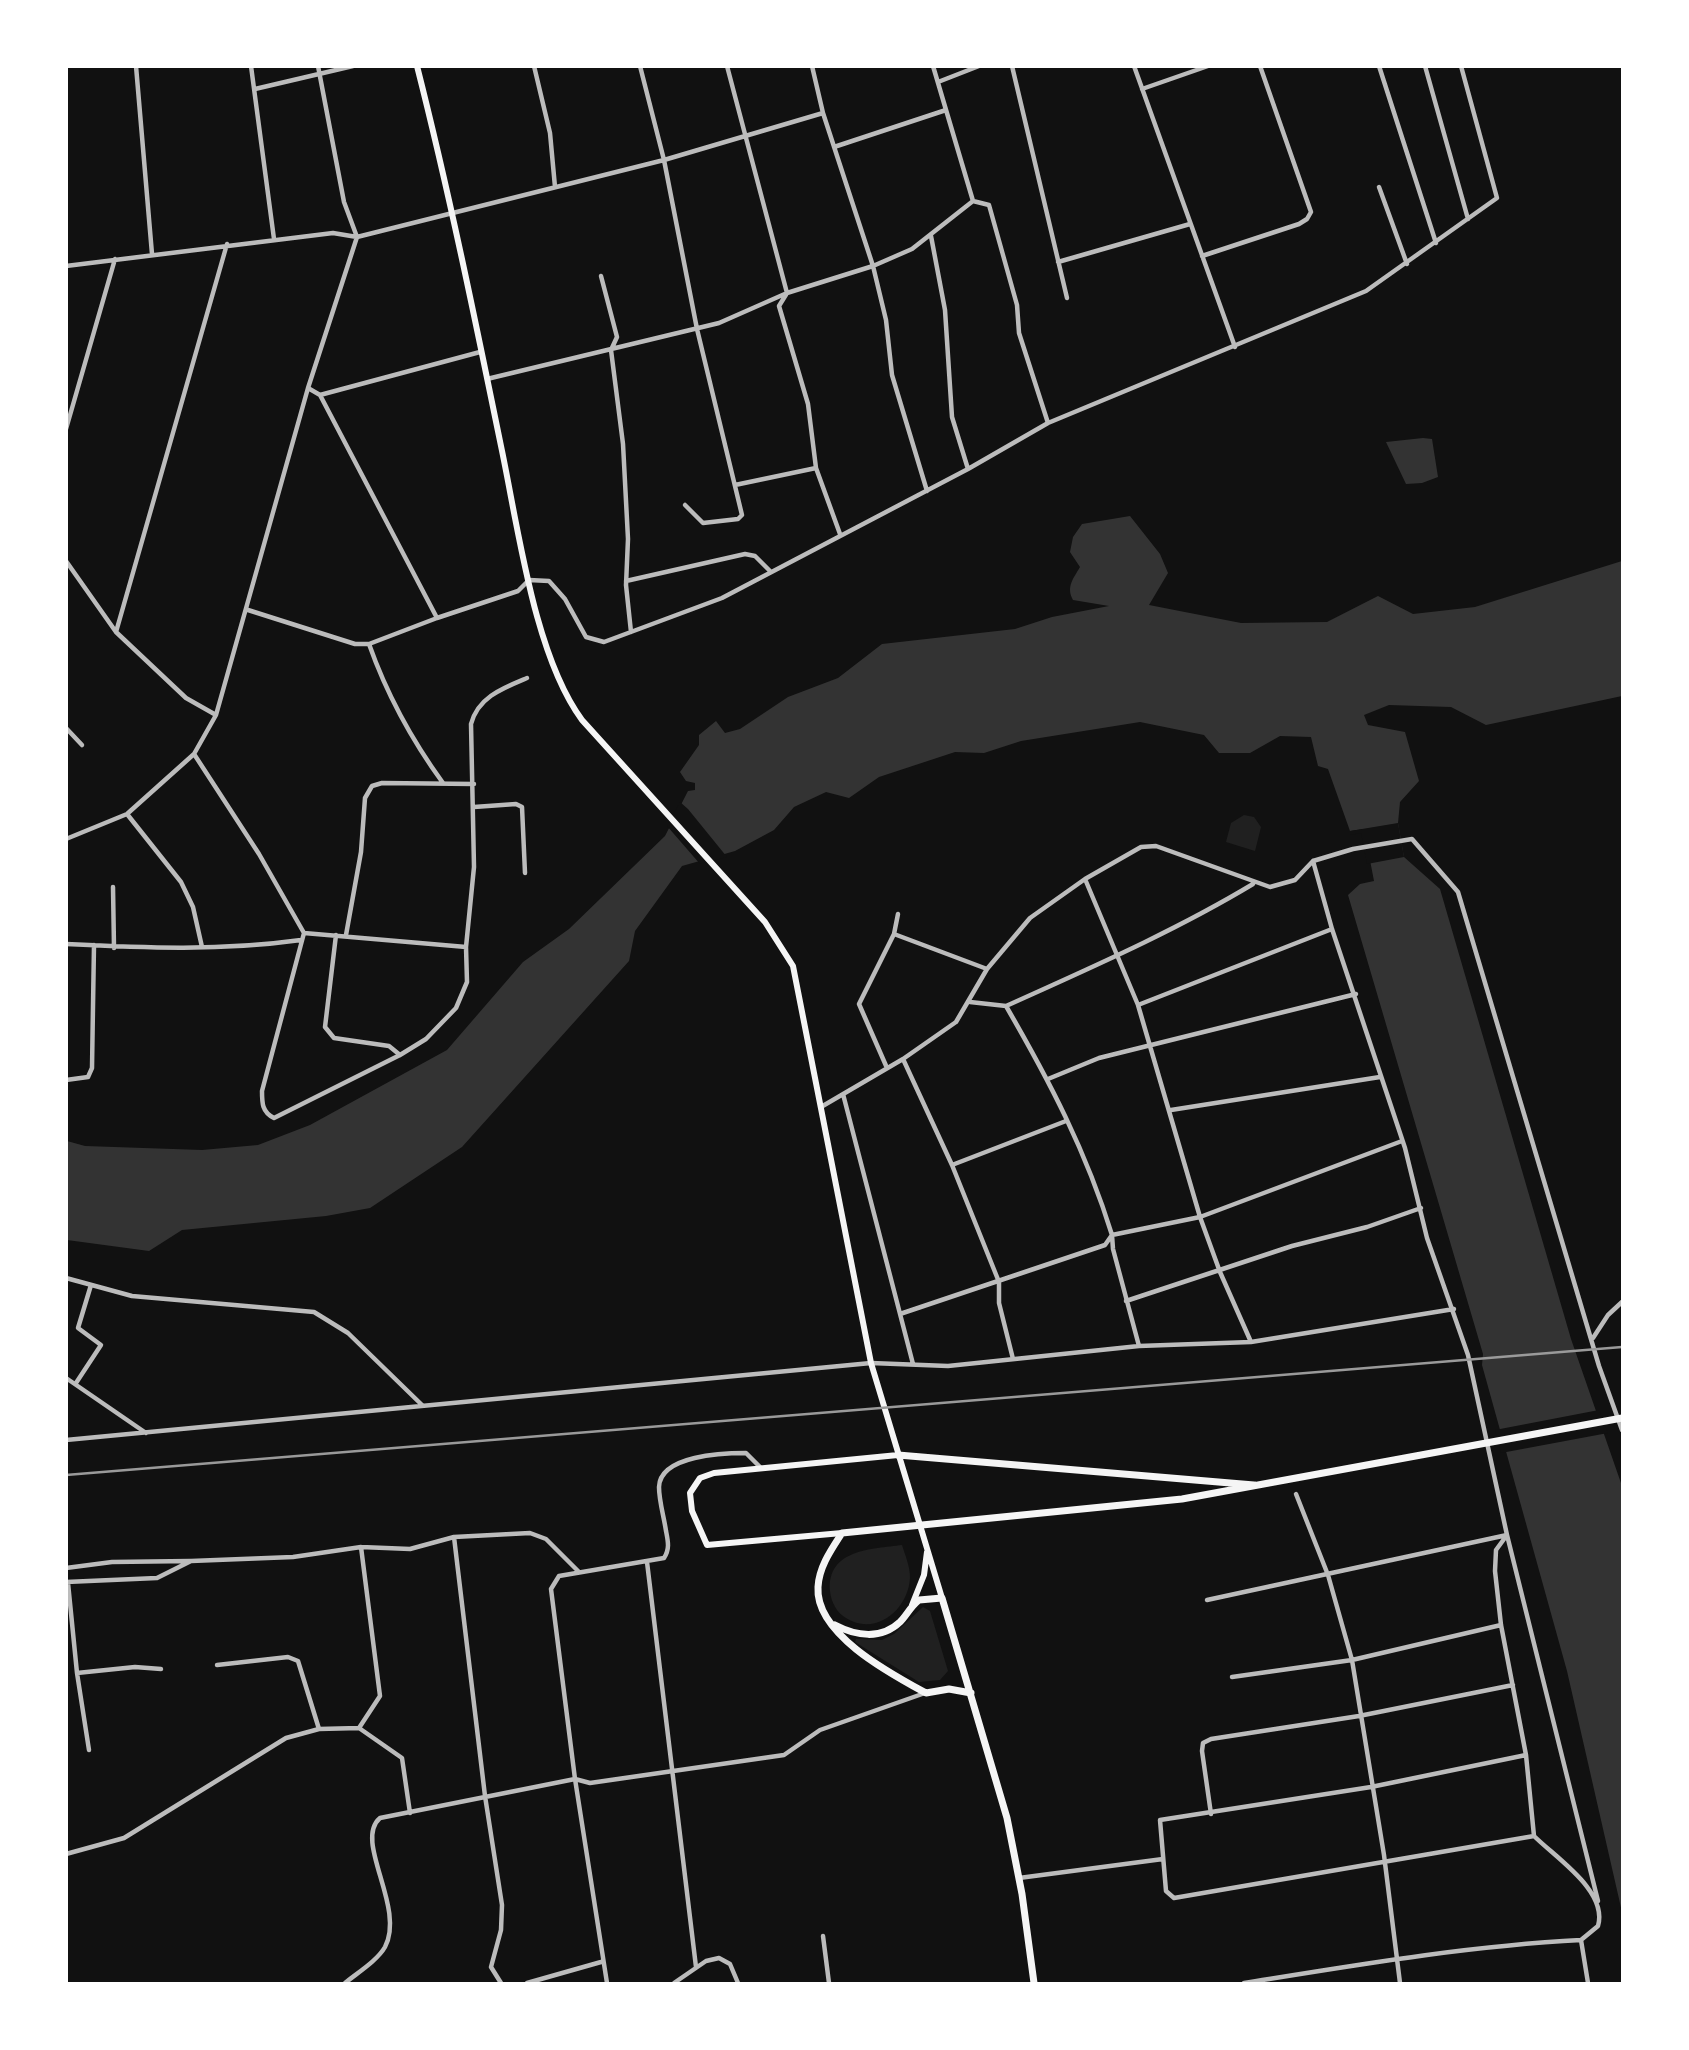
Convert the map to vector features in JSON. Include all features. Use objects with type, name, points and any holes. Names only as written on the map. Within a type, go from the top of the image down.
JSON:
[{"type":"main road","points":[[417,66],[453,211],[529,580],[559,684],[582,720],[605,742],[765,922],[793,966],[871,1363],[1007,1818],[1019,1878],[1034,1983]]},
{"type":"main road","points":[[1272,1485],[898,1455],[714,1472],[700,1478],[694,1485],[690,1501],[707,1545],[870,1531],[1115,1508],[1272,1485],[1622,1418]]},
{"type":"main road","points":[[842,1533],[820,1574],[818,1599],[826,1618],[861,1653],[926,1693],[949,1689],[971,1693]]},
{"type":"main road","points":[[826,1618],[846,1631],[869,1635],[891,1629],[911,1606],[924,1575],[928,1550]]},
{"type":"main road","points":[[911,1606],[923,1599],[942,1598]]},
{"type":"street","points":[[136,66],[152,254]]},
{"type":"street","points":[[251,66],[274,239]]},
{"type":"street","points":[[66,839],[127,814],[194,754],[216,715],[248,610],[308,388],[357,237],[344,202],[318,66]]},
{"type":"street","points":[[254,89],[353,66]]},
{"type":"street","points":[[534,66],[550,133],[555,187]]},
{"type":"street","points":[[640,66],[664,160],[697,329],[741,515],[738,519],[703,523],[685,505]]},
{"type":"street","points":[[727,66],[788,293]]},
{"type":"street","points":[[812,66],[823,113],[873,266],[886,320],[892,375],[928,491]]},
{"type":"street","points":[[933,66],[973,201]]},
{"type":"street","points":[[937,82],[979,66]]},
{"type":"street","points":[[1012,66],[1067,298]]},
{"type":"street","points":[[1134,66],[1235,347]]},
{"type":"street","points":[[1142,90],[1208,66]]},
{"type":"street","points":[[1202,256],[1299,224],[1307,219],[1311,212],[1260,66]]},
{"type":"street","points":[[1379,66],[1436,243]]},
{"type":"street","points":[[1425,66],[1468,219]]},
{"type":"street","points":[[248,610],[355,644],[369,645],[437,618],[518,591],[529,580],[549,581],[559,590],[583,633],[591,641],[604,642],[722,598],[840,534],[928,491],[1048,423],[1366,291],[1407,264],[1497,198],[1461,66]]},
{"type":"street","points":[[834,147],[946,110]]},
{"type":"street","points":[[66,265],[333,233],[357,237],[664,160],[823,113]]},
{"type":"street","points":[[1379,187],[1407,264]]},
{"type":"street","points":[[487,379],[719,323],[788,293],[873,266],[912,248],[973,201]]},
{"type":"street","points":[[973,201],[989,205],[1017,305],[1019,333],[1048,423]]},
{"type":"street","points":[[1058,262],[1190,224]]},
{"type":"street","points":[[931,236],[945,310],[952,417],[968,469]]},
{"type":"street","points":[[116,632],[227,244]]},
{"type":"street","points":[[66,429],[115,259]]},
{"type":"street","points":[[601,276],[617,337],[611,350],[623,444],[628,539],[626,581],[631,632]]},
{"type":"street","points":[[788,293],[779,306],[808,404],[816,468],[840,534]]},
{"type":"street","points":[[320,395],[481,352]]},
{"type":"street","points":[[308,388],[320,395],[437,618]]},
{"type":"street","points":[[734,485],[816,468]]},
{"type":"street","points":[[626,581],[699,562],[750,554],[771,572]]},
{"type":"street","points":[[66,561],[116,632],[186,698],[216,715]]},
{"type":"street","points":[[369,645],[390,697],[416,746],[443,783]]},
{"type":"street","points":[[304,933],[282,1023],[267,1067],[262,1105],[267,1114],[274,1118],[400,1055],[426,1039],[456,1009],[467,982],[466,947],[474,867],[473,716],[487,698],[527,678]]},
{"type":"street","points":[[66,728],[82,745]]},
{"type":"street","points":[[194,754],[258,854],[304,933]]},
{"type":"street","points":[[346,935],[361,852],[365,798],[372,786],[382,783],[474,784]]},
{"type":"street","points":[[474,807],[516,804],[522,807],[525,873]]},
{"type":"street","points":[[127,814],[181,882],[193,907],[202,947]]},
{"type":"street","points":[[820,1108],[903,1059],[956,1022],[987,969],[1018,928],[1085,879],[1141,847],[1148,846],[1270,887],[1287,884],[1313,861],[1353,849],[1412,839],[1458,892],[1622,1430]]},
{"type":"street","points":[[1244,1983],[1398,1958],[1581,1940],[1598,1926],[1600,1908],[1507,1535],[1468,1355],[1427,1238],[1402,1141],[1356,994],[1332,929],[1313,861]]},
{"type":"street","points":[[1085,879],[1152,1044],[1200,1217],[1220,1272],[1251,1342]]},
{"type":"street","points":[[970,1002],[1006,1006],[1115,956],[1219,904],[1254,883]]},
{"type":"street","points":[[113,887],[114,948]]},
{"type":"street","points":[[887,1068],[859,1004],[894,934],[898,914]]},
{"type":"street","points":[[1138,1005],[1332,929]]},
{"type":"street","points":[[304,933],[466,947]]},
{"type":"street","points":[[894,934],[987,969]]},
{"type":"street","points":[[336,935],[325,1027],[327,1033],[334,1038],[389,1046],[400,1055]]},
{"type":"street","points":[[67,943],[114,948],[251,947],[301,940]]},
{"type":"street","points":[[66,1080],[88,1077],[92,1068],[94,945]]},
{"type":"street","points":[[1048,1079],[1099,1058],[1356,994]]},
{"type":"street","points":[[1006,1006],[1048,1079],[1066,1121],[1084,1153],[1112,1235],[1139,1346]]},
{"type":"street","points":[[903,1059],[952,1166],[999,1282],[999,1303],[1013,1359]]},
{"type":"street","points":[[1171,1110],[1380,1077]]},
{"type":"street","points":[[843,1094],[913,1364]]},
{"type":"street","points":[[952,1166],[1066,1121]]},
{"type":"street","points":[[900,1314],[1105,1245],[1112,1235],[1200,1217],[1402,1141]]},
{"type":"street","points":[[1126,1301],[1292,1246],[1367,1227],[1421,1208]]},
{"type":"street","points":[[66,1278],[132,1296],[314,1312],[348,1333],[423,1406]]},
{"type":"street","points":[[76,1383],[101,1345],[78,1328],[91,1286]]},
{"type":"street","points":[[1593,1338],[1608,1315],[1622,1301]]},
{"type":"street","points":[[66,1440],[871,1363],[948,1366],[1139,1346],[1251,1342],[1454,1309]]},
{"type":"street","points":[[66,1378],[146,1433]]},
{"type":"street","points":[[607,1983],[601,1962],[551,1589],[559,1576],[661,1559],[668,1551],[659,1485],[671,1469],[705,1456],[746,1452],[760,1467]]},
{"type":"street","points":[[1296,1493],[1328,1575],[1352,1660],[1385,1864],[1400,1983]]},
{"type":"street","points":[[66,1568],[112,1562],[293,1557],[361,1547],[410,1549],[454,1537],[538,1534],[580,1573]]},
{"type":"street","points":[[1207,1600],[1507,1535]]},
{"type":"street","points":[[1507,1535],[1496,1550],[1494,1561],[1501,1625],[1526,1755],[1534,1836],[1581,1881],[1600,1908]]},
{"type":"street","points":[[454,1537],[485,1796],[502,1905],[501,1930],[491,1967],[501,1983]]},
{"type":"street","points":[[359,1728],[380,1696],[361,1547]]},
{"type":"street","points":[[89,1750],[67,1582],[157,1578],[191,1561]]},
{"type":"street","points":[[647,1562],[696,1967]]},
{"type":"street","points":[[1232,1677],[1352,1660],[1501,1625]]},
{"type":"street","points":[[217,1665],[288,1657],[298,1661],[319,1729]]},
{"type":"street","points":[[77,1672],[162,1669]]},
{"type":"street","points":[[1211,1814],[1203,1743],[1211,1739],[1359,1716],[1513,1685]]},
{"type":"street","points":[[345,1983],[383,1950],[390,1928],[389,1905],[370,1837],[372,1826],[380,1818],[575,1779],[590,1783],[783,1755],[820,1730],[926,1693]]},
{"type":"street","points":[[66,1854],[124,1838],[286,1738],[319,1729],[359,1728],[402,1758],[410,1813]]},
{"type":"street","points":[[1526,1755],[1371,1787],[1160,1820],[1163,1859],[1169,1897],[1174,1898],[1385,1864],[1534,1836]]},
{"type":"street","points":[[1019,1878],[1163,1859]]},
{"type":"street","points":[[823,1936],[829,1983]]},
{"type":"street","points":[[1581,1940],[1588,1983]]},
{"type":"street","points":[[674,1983],[696,1967],[715,1958],[730,1964],[738,1983]]},
{"type":"street","points":[[527,1983],[601,1962]]},
{"type":"shaded area","points":[[1432,439],[1438,477],[1422,483],[1406,484],[1386,442]]},
{"type":"shaded area","points":[[1130,516],[1160,554],[1168,573],[1149,605],[1241,623],[1327,622],[1378,596],[1413,614],[1475,607],[1622,561],[1622,696],[1486,725],[1451,707],[1389,705],[1364,715],[1368,725],[1405,732],[1419,781],[1400,802],[1398,823],[1404,857],[1440,889],[1571,1339],[1622,1486],[1622,1912],[1567,1671],[1482,1365],[1483,1354],[1348,895],[1360,884],[1374,881],[1364,829],[1350,831],[1328,769],[1318,766],[1311,737],[1280,736],[1250,753],[1219,753],[1204,735],[1140,722],[1021,741],[984,753],[955,752],[879,777],[849,798],[826,792],[794,807],[774,830],[735,851],[682,866],[635,931],[629,961],[462,1147],[370,1208],[326,1216],[182,1230],[149,1251],[67,1240],[67,1141],[85,1146],[202,1150],[258,1145],[310,1125],[447,1050],[523,962],[569,929],[665,836],[688,791],[695,790],[695,783],[686,781],[680,772],[699,745],[699,735],[716,721],[725,733],[740,729],[788,697],[838,678],[882,644],[1015,629],[1052,617],[1109,606],[1073,600],[1070,587],[1080,567],[1070,552],[1073,537],[1082,524]]},
{"type":"shaded area","points":[[1244,815],[1254,817],[1261,827],[1255,851],[1226,842],[1231,823]]},
{"type":"shaded area","points":[[902,1545],[910,1577],[904,1600],[897,1609],[889,1617],[869,1624],[857,1623],[843,1616],[835,1607],[830,1591],[831,1577],[836,1567],[844,1559],[865,1550]]},
{"type":"shaded area","points":[[923,1607],[930,1611],[948,1671],[940,1680],[919,1682],[855,1642],[856,1639],[882,1640],[894,1634]]},
{"type":"pier","points":[[680,802],[727,857],[700,864],[667,826]]},
{"type":"pier","points":[[1398,823],[1404,857],[1367,864],[1361,833],[1350,835],[1350,831]]},
{"type":"pier","points":[[1599,1410],[1608,1433],[1501,1453],[1495,1430]]},
{"type":"railway","points":[[66,1475],[1622,1347]]}]
